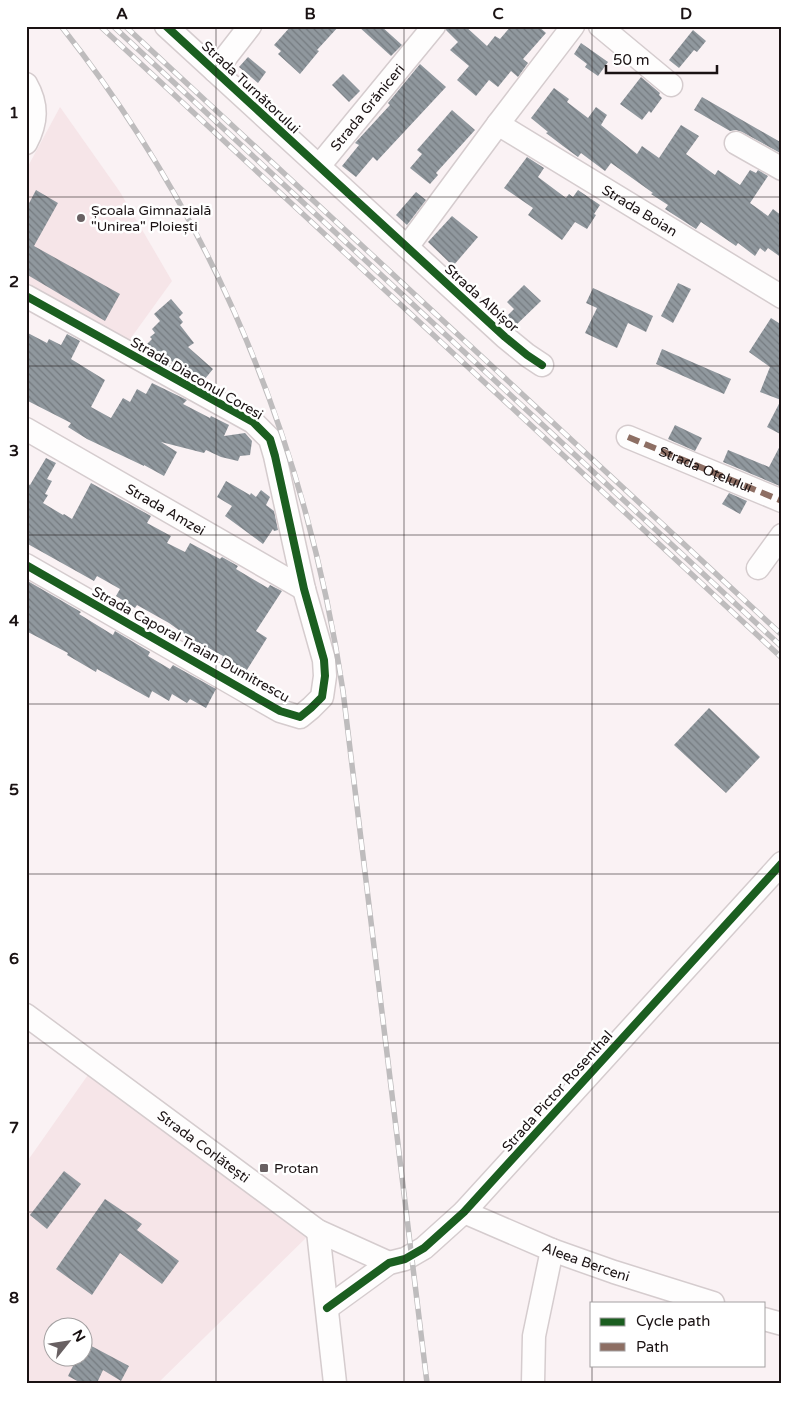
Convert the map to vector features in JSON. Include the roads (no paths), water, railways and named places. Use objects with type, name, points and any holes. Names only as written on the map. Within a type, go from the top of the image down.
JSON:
[{"type":"street","name":"Strada Turnătorului","points":[[166,26],[318,166]]},
{"type":"street","points":[[215,71],[250,26]]},
{"type":"street","name":"Strada Grăniceri","points":[[318,166],[434,26]]},
{"type":"street","points":[[318,166],[407,246],[573,26]]},
{"type":"street","points":[[600,26],[671,85]]},
{"type":"street","points":[[26,84],[36,109],[30,136],[26,143]]},
{"type":"street","name":"Strada Boian","points":[[498,124],[782,296]]},
{"type":"street","points":[[736,143],[782,169]]},
{"type":"street","name":"Strada Albișor","points":[[407,246],[505,337],[542,365]]},
{"type":"street","name":"Strada Diaconul Coresi","points":[[26,296],[253,422],[262,430],[270,440],[275,456],[304,589]]},
{"type":"street","name":"Strada Amzei","points":[[26,429],[304,589]]},
{"type":"street","name":"Strada Oțelului","points":[[628,437],[782,501]]},
{"type":"street","points":[[758,568],[782,535]]},
{"type":"street","name":"Strada Caporal Traian Dumitrescu","points":[[26,565],[280,710],[300,717],[322,697],[325,676],[324,660],[304,589]]},
{"type":"street","name":"Strada Pictor Rosenthal","points":[[327,1308],[389,1263],[412,1256],[424,1248],[464,1212],[782,863]]},
{"type":"street","name":"Strada Corlătești","points":[[26,1015],[318,1231],[389,1263]]},
{"type":"street","name":"Aleea Berceni","points":[[464,1212],[552,1250],[710,1302]]},
{"type":"street","points":[[318,1231],[335,1383]]},
{"type":"street","points":[[534,1383],[534,1336],[552,1250]]},
{"type":"street","points":[[766,1320],[782,1324]]},
{"type":"railway","points":[[61,26],[116,101],[165,178],[209,257],[246,339],[278,424],[305,510],[327,600],[343,691],[427,1383]]},
{"type":"railway","points":[[100,26],[782,658]]},
{"type":"railway","points":[[113,26],[782,647]]},
{"type":"railway","points":[[125,26],[782,635]]},
{"type":"place","name":"Școala Gimnazială \"Unirea\" Ploiești","points":[[81,218]]},
{"type":"place","name":"Protan","points":[[264,1168]]}]
